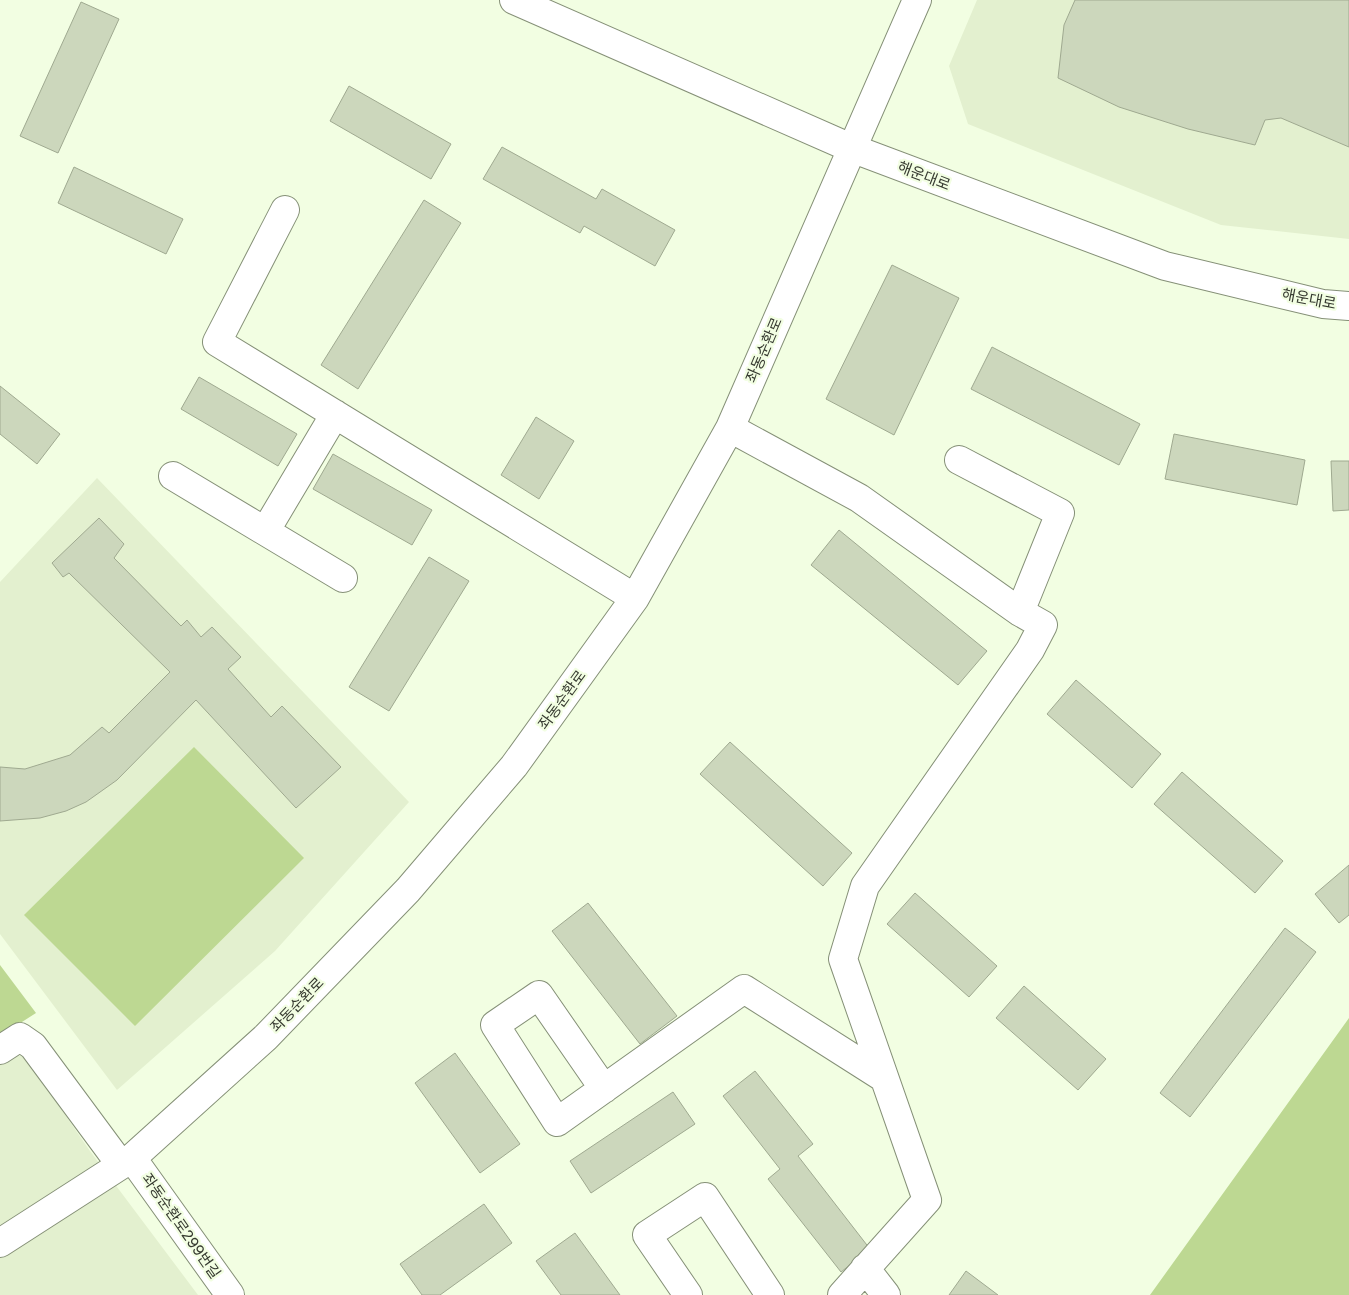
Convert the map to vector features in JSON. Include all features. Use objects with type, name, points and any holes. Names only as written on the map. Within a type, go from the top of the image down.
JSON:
[{"type":"street","name":"해운대로","points":[[514,0],[850,148],[1165,266],[1336,305]]},
{"type":"street","name":"좌동순환로","points":[[0,1243],[126,1161],[266,1037],[408,890],[514,766],[635,598],[730,428],[850,148],[917,0]]},
{"type":"street","points":[[285,210],[217,342],[635,598]]},
{"type":"street","points":[[1336,305],[1349,294]]},
{"type":"street","points":[[266,530],[335,414]]},
{"type":"street","points":[[730,428],[859,498],[1020,612],[1043,625],[1030,650],[865,886],[843,959],[927,1200],[842,1295]]},
{"type":"street","points":[[959,460],[1060,513],[1020,612]]},
{"type":"street","points":[[173,476],[344,578]]},
{"type":"street","points":[[604,1089],[744,989],[884,1078]]},
{"type":"street","name":"좌동순환로299번길","points":[[0,1050],[20,1037],[33,1046],[126,1161],[230,1295]]},
{"type":"street","points":[[688,1295],[646,1235],[705,1197],[770,1295]]},
{"type":"street","points":[[866,1268],[886,1295]]},
{"type":"shaded area","points":[[977,0],[1349,0],[1349,239],[1221,225],[968,124],[949,66]]},
{"type":"shaded area","points":[[97,478],[409,802],[275,951],[117,1090],[0,934],[0,582]]},
{"type":"shaded area","points":[[9,1052],[26,1058],[90,1151],[198,1295],[0,1295],[0,1058]]},
{"type":"green space","points":[[194,747],[304,858],[135,1026],[24,915]]},
{"type":"green space","points":[[0,965],[36,1013],[0,1036]]},
{"type":"green space","points":[[1349,1018],[1349,1295],[1150,1295]]},
{"type":"building","points":[[1075,0],[1349,0],[1349,147],[1281,118],[1265,120],[1255,145],[1188,129],[1119,107],[1058,78],[1064,25]]},
{"type":"building","points":[[81,2],[119,19],[58,153],[20,136]]},
{"type":"building","points":[[349,86],[451,144],[431,179],[330,121]]},
{"type":"building","points":[[502,147],[596,199],[602,189],[675,230],[655,266],[584,226],[580,233],[483,179]]},
{"type":"building","points":[[74,167],[183,219],[166,254],[58,203]]},
{"type":"building","points":[[424,200],[461,223],[358,389],[321,365]]},
{"type":"building","points":[[892,265],[959,298],[894,435],[826,399]]},
{"type":"building","points":[[992,347],[1140,424],[1119,465],[971,389]]},
{"type":"building","points":[[199,377],[297,434],[278,466],[181,409]]},
{"type":"building","points":[[0,386],[60,434],[37,464],[0,434]]},
{"type":"building","points":[[536,417],[574,441],[539,499],[501,475]]},
{"type":"building","points":[[1174,434],[1305,460],[1297,505],[1165,479]]},
{"type":"building","points":[[333,454],[432,510],[412,545],[313,489]]},
{"type":"building","points":[[1331,461],[1349,461],[1349,510],[1333,511]]},
{"type":"building","points":[[99,518],[124,544],[114,558],[181,626],[187,620],[201,637],[212,627],[241,657],[228,669],[271,717],[282,706],[341,767],[296,808],[196,700],[117,780],[86,802],[66,811],[40,818],[0,821],[0,767],[25,769],[70,755],[102,727],[109,733],[170,672],[69,573],[63,577],[52,563]]},
{"type":"building","points":[[839,530],[987,651],[958,685],[811,565]]},
{"type":"building","points":[[429,557],[469,581],[389,711],[349,687]]},
{"type":"building","points":[[1076,680],[1161,754],[1132,788],[1047,714]]},
{"type":"building","points":[[730,742],[852,853],[823,886],[700,774]]},
{"type":"building","points":[[1182,772],[1283,861],[1255,893],[1154,804]]},
{"type":"building","points":[[1349,865],[1349,915],[1339,923],[1315,894]]},
{"type":"building","points":[[915,893],[997,966],[969,997],[887,924]]},
{"type":"building","points":[[588,903],[677,1016],[640,1044],[552,931]]},
{"type":"building","points":[[1285,928],[1316,952],[1190,1117],[1160,1093]]},
{"type":"building","points":[[1024,986],[1106,1059],[1078,1090],[996,1018]]},
{"type":"building","points":[[455,1053],[520,1144],[480,1173],[415,1083]]},
{"type":"building","points":[[755,1071],[813,1144],[798,1156],[870,1249],[841,1272],[768,1179],[780,1169],[723,1096]]},
{"type":"building","points":[[673,1092],[695,1124],[591,1193],[570,1161]]},
{"type":"building","points":[[484,1204],[512,1243],[440,1295],[422,1295],[400,1264]]},
{"type":"building","points":[[575,1233],[620,1295],[561,1295],[536,1261]]},
{"type":"building","points":[[966,1271],[998,1295],[949,1295]]}]
